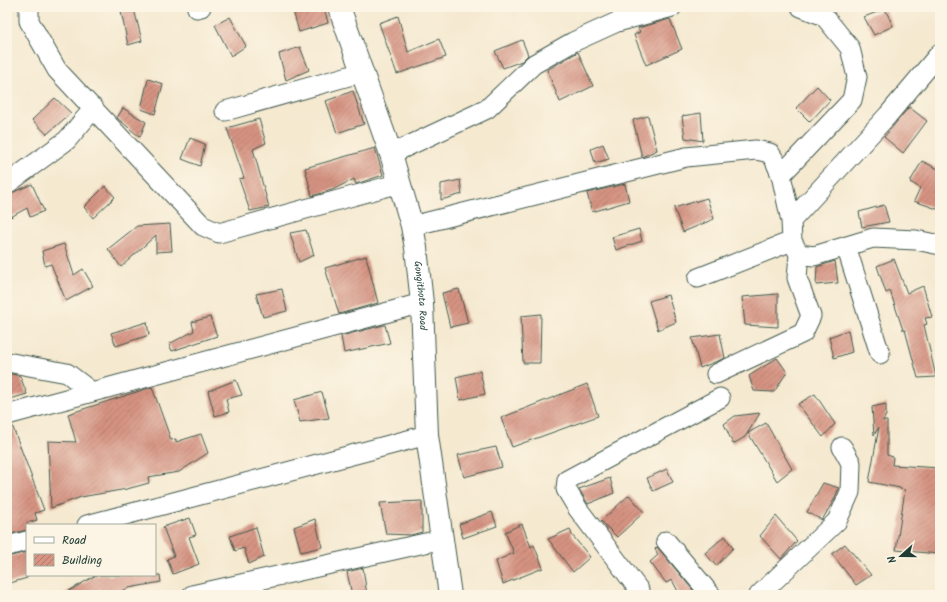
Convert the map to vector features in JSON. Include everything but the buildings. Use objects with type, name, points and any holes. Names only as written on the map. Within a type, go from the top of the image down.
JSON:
[{"type":"street","points":[[29,7],[29,21],[57,70],[203,226],[219,232],[400,183]]},
{"type":"street","name":"Gongithota Road","points":[[339,7],[391,154],[412,226],[422,303],[427,435],[450,595]]},
{"type":"street","points":[[391,154],[487,109],[534,64],[573,42],[617,22],[672,7]]},
{"type":"street","points":[[781,175],[852,100],[857,77],[850,48],[824,16],[800,7]]},
{"type":"street","points":[[791,221],[888,114],[940,53]]},
{"type":"street","points":[[225,111],[363,72]]},
{"type":"street","points":[[7,184],[67,140],[94,108]]},
{"type":"street","points":[[412,226],[686,157],[756,150],[770,153],[781,175],[791,221],[798,278],[811,316],[803,333],[716,374]]},
{"type":"street","points":[[698,278],[795,248],[814,256],[873,238],[916,240],[940,245]]},
{"type":"street","points":[[846,246],[880,354]]},
{"type":"street","points":[[7,415],[422,303]]},
{"type":"street","points":[[7,362],[67,373],[92,392]]},
{"type":"street","points":[[640,595],[639,590],[578,509],[566,489],[567,480],[720,398]]},
{"type":"street","points":[[91,524],[427,435]]},
{"type":"street","points":[[759,595],[837,521],[850,492],[851,463],[842,447]]},
{"type":"street","points":[[192,595],[443,539]]},
{"type":"street","points":[[7,546],[26,541]]},
{"type":"street","points":[[666,541],[712,595]]}]
